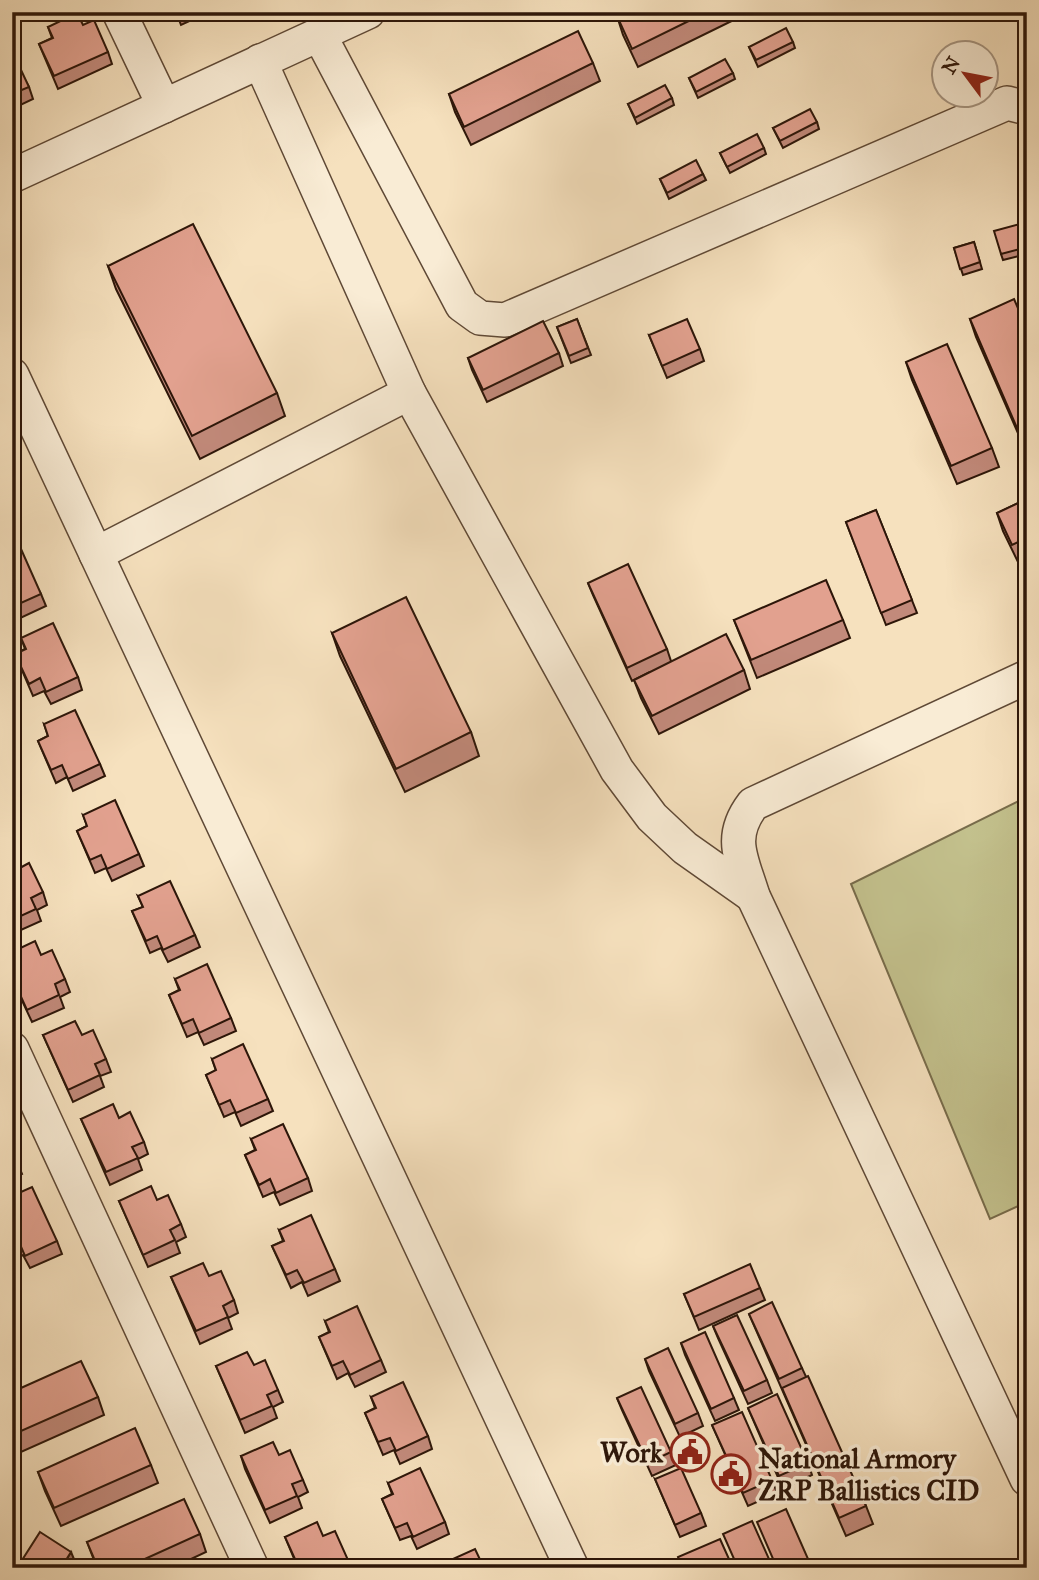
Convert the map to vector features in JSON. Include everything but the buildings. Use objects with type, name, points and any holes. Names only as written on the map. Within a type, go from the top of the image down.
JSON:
[{"type":"street","points":[[119,12],[164,106]]},
{"type":"street","points":[[12,176],[342,20],[462,305],[480,318],[505,320],[1007,103],[1027,108]]},
{"type":"street","points":[[260,61],[409,393],[617,770],[652,817],[685,848],[753,896]]},
{"type":"street","points":[[12,375],[572,1568]]},
{"type":"street","points":[[96,554],[409,393]]},
{"type":"street","points":[[1027,677],[753,804],[742,818],[736,839],[753,896],[1027,1479]]},
{"type":"street","points":[[12,1049],[252,1568]]},
{"type":"shaded area","points":[[1027,797],[1027,1202],[990,1219],[851,884]]},
{"type":"place","name":"Work","points":[[690,1452]]},
{"type":"place","name":"National Armory ZRP Ballistics CID","points":[[731,1474]]}]
